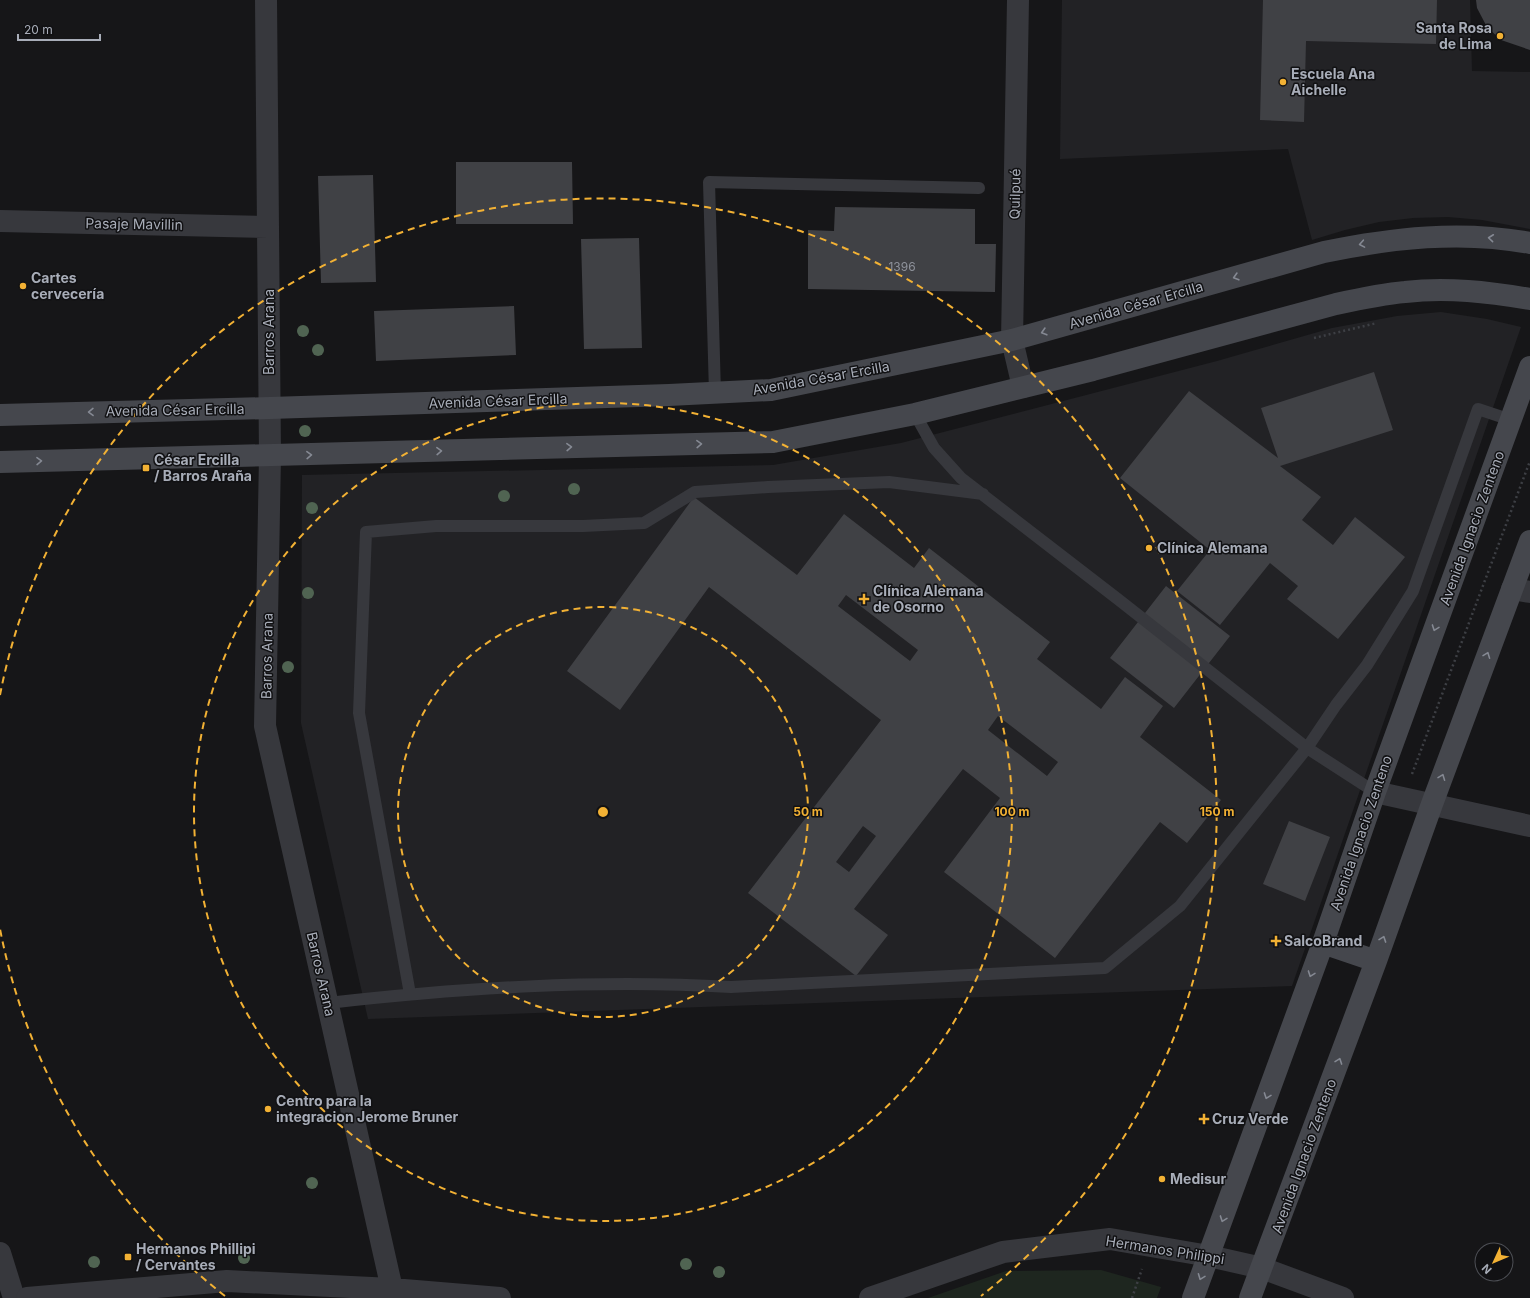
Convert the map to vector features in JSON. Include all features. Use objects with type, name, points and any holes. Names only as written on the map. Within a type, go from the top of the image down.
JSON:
[{"type":"main road","name":"Avenida César Ercilla","points":[[0,414],[270,408],[771,390],[1012,340],[1324,252],[1361,244],[1436,236],[1479,237],[1530,243]]},
{"type":"main road","points":[[0,462],[773,442],[915,414],[1094,370],[1336,304],[1371,296],[1442,290],[1479,292],[1530,299]]},
{"type":"main road","name":"Avenida Ignacio Zenteno","points":[[1193,1298],[1323,943],[1375,792],[1530,368]]},
{"type":"main road","name":"Avenida Ignacio Zenteno","points":[[1250,1298],[1376,961],[1432,804],[1521,590],[1530,541]]},
{"type":"main road","points":[[1323,943],[1376,961]]},
{"type":"street","name":"Barros Arana","points":[[266,0],[270,456],[265,726],[393,1294]]},
{"type":"street","name":"Quilpué","points":[[1018,0],[1012,340],[1023,387]]},
{"type":"street","name":"Pasaje Mavillin","points":[[0,221],[268,226]]},
{"type":"street","points":[[1375,792],[1530,826]]},
{"type":"street","name":"Hermanos Philippi","points":[[870,1298],[1003,1252],[1110,1239],[1209,1256],[1262,1268],[1343,1298]]},
{"type":"street","points":[[0,1253],[14,1298]]},
{"type":"street","points":[[27,1298],[227,1281],[393,1294],[500,1298]]},
{"type":"lane","points":[[715,393],[709,182],[979,188]]},
{"type":"lane","points":[[328,1003],[410,994],[539,986],[674,984],[731,987],[1105,968],[1180,906],[1306,748],[1336,705],[1367,665],[1413,591],[1478,409],[1511,420]]},
{"type":"lane","points":[[915,414],[934,448],[961,478],[1306,748],[1375,792]]},
{"type":"lane","points":[[410,994],[359,713],[366,532],[436,526],[583,526],[644,523],[694,492],[768,487],[889,482],[982,494]]},
{"type":"shaded area","points":[[1062,0],[1470,0],[1472,71],[1530,72],[1530,229],[1482,220],[1448,217],[1413,218],[1379,222],[1312,240],[1288,149],[1060,159]]},
{"type":"shaded area","name":"Clínica Alemana de Osorno","points":[[1441,312],[1487,319],[1521,327],[1292,986],[368,1019],[301,723],[302,475],[773,465],[901,443],[1217,361],[1332,328],[1397,316]]},
{"type":"shaded area","points":[[1101,1270],[1161,1287],[1157,1298],[928,1298],[1006,1271]]},
{"type":"building","name":"Escuela Ana Aichelle","points":[[1263,0],[1437,0],[1436,44],[1306,41],[1304,122],[1260,120]]},
{"type":"building","points":[[1476,0],[1530,0],[1530,50],[1501,40],[1487,27],[1477,8]]},
{"type":"building","points":[[456,162],[572,162],[573,224],[456,224]]},
{"type":"building","points":[[373,175],[376,282],[321,283],[318,176]]},
{"type":"building","points":[[835,207],[975,209],[975,244],[996,244],[995,292],[808,289],[808,230],[834,231]]},
{"type":"building","points":[[639,238],[642,348],[584,349],[581,239]]},
{"type":"building","points":[[514,306],[516,355],[376,361],[374,311]]},
{"type":"building","points":[[1374,372],[1393,430],[1280,466],[1321,497],[1302,520],[1333,545],[1355,517],[1405,557],[1338,639],[1287,599],[1298,586],[1270,563],[1220,625],[1177,591],[1210,550],[1120,478],[1189,391],[1278,458],[1261,408]]},
{"type":"building","points":[[694,497],[797,575],[844,514],[914,568],[929,548],[1050,642],[1037,659],[1101,709],[1125,677],[1163,706],[1140,737],[1221,800],[1187,843],[1160,822],[1055,958],[944,872],[1000,798],[963,769],[854,909],[888,935],[856,976],[748,893],[881,720],[709,587],[620,710],[567,671]],"holes":[[[846,595],[918,650],[910,661],[838,606]],[[998,716],[1058,762],[1047,776],[988,730]],[[863,826],[876,836],[849,872],[836,862]]]},
{"type":"building","points":[[1166,586],[1230,636],[1174,708],[1110,658]]},
{"type":"building","points":[[1289,821],[1330,837],[1305,901],[1263,884]]},
{"type":"place","name":"Santa Rosa de Lima","points":[[1500,36]]},
{"type":"place","name":"Escuela Ana Aichelle","points":[[1283,82]]},
{"type":"place","name":"Cartes cervecería","points":[[23,286]]},
{"type":"place","name":"César Ercilla / Barros Araña","points":[[146,468]]},
{"type":"place","name":"Clínica Alemana","points":[[1149,548]]},
{"type":"place","name":"Clínica Alemana de Osorno","points":[[864,599]]},
{"type":"place","name":"SalcoBrand","points":[[1276,941]]},
{"type":"place","name":"Centro para la integracion Jerome Bruner","points":[[268,1109]]},
{"type":"place","name":"Cruz Verde","points":[[1204,1119]]},
{"type":"place","name":"Medisur","points":[[1162,1179]]},
{"type":"place","name":"Hermanos Phillipi / Cervantes","points":[[128,1257]]}]
